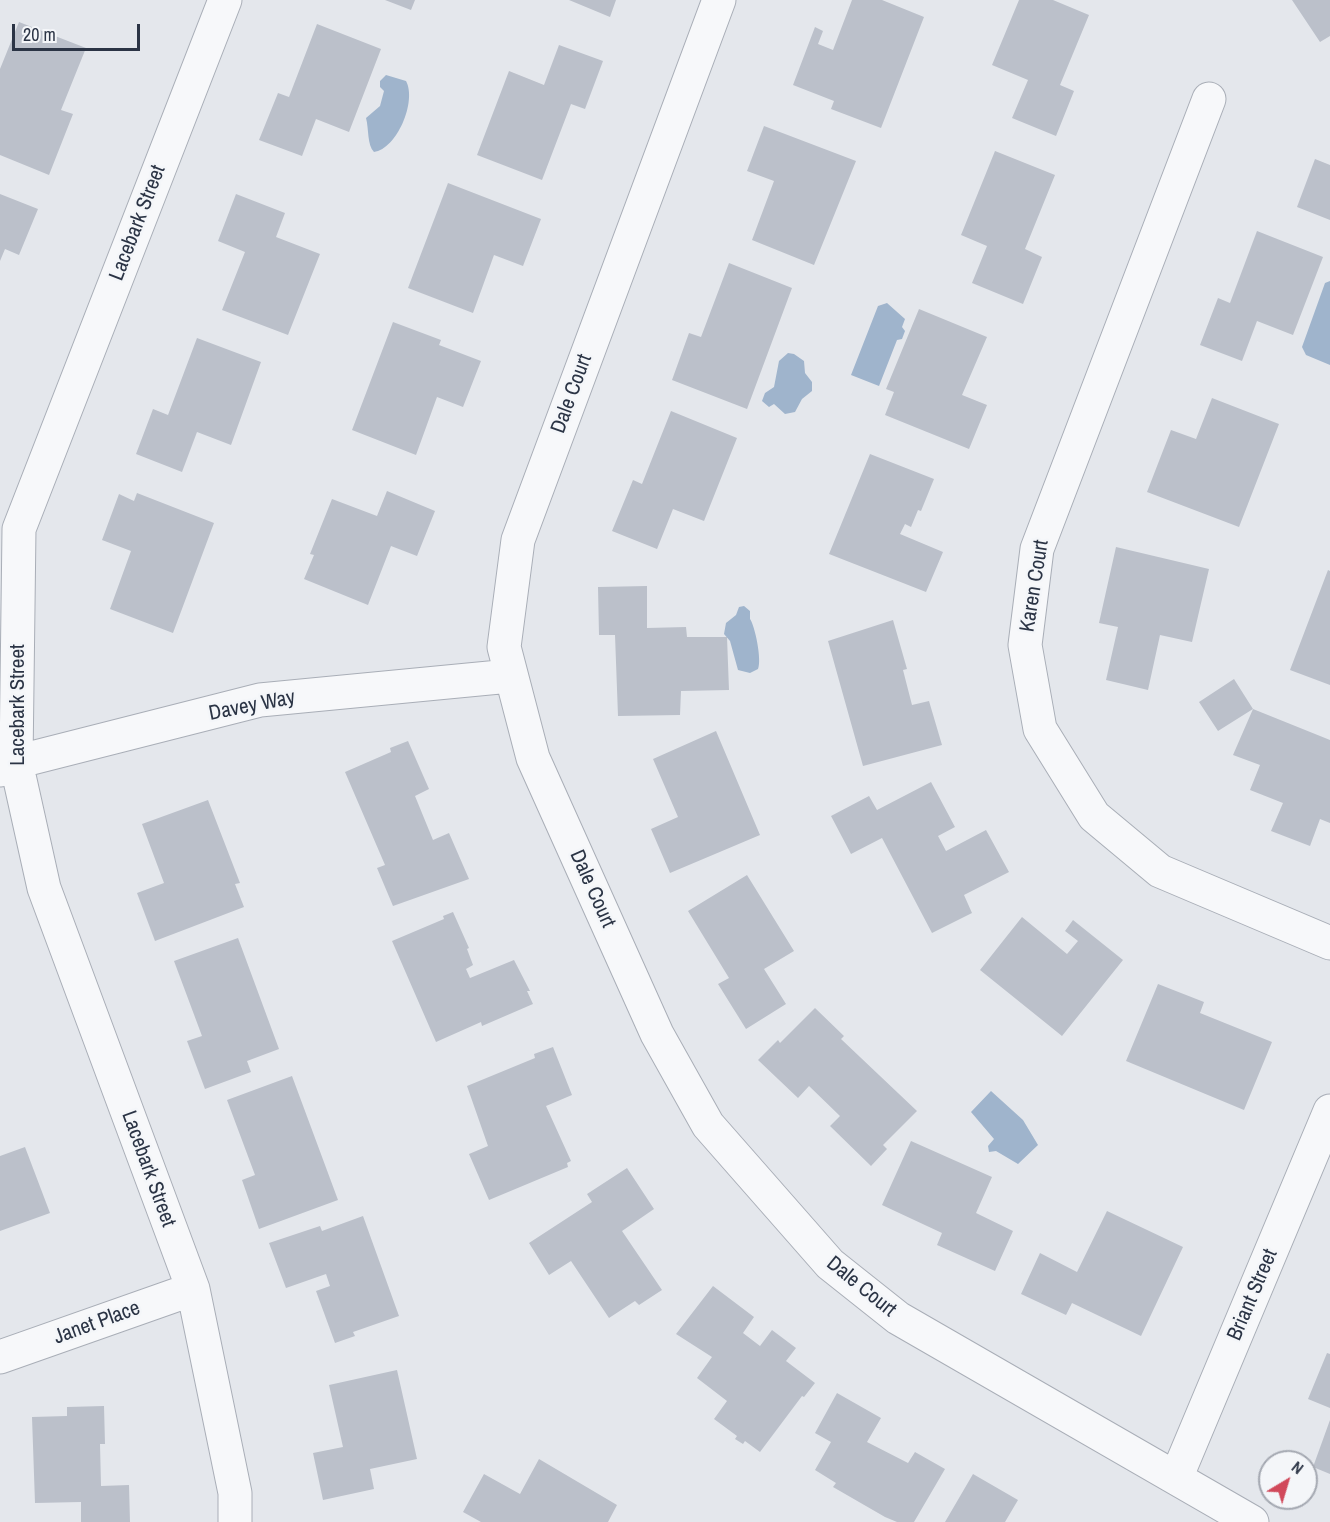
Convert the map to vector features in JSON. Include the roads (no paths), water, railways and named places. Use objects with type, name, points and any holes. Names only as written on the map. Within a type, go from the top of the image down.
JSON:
[{"type":"street","name":"Lacebark Street","points":[[225,0],[19,529],[8,766],[44,888],[193,1289],[235,1493],[235,1522]]},
{"type":"street","name":"Dale Court","points":[[719,0],[518,540],[504,647],[533,758],[657,1034],[708,1125],[830,1264],[898,1318],[1251,1522]]},
{"type":"street","name":"Karen Court","points":[[1209,99],[1037,549],[1025,645],[1040,729],[1094,816],[1160,871],[1330,943]]},
{"type":"street","name":"Davey Way","points":[[8,766],[260,700],[510,676]]},
{"type":"street","name":"Briant Street","points":[[1176,1478],[1330,1111]]},
{"type":"street","name":"Janet Place","points":[[0,1357],[193,1289]]},
{"type":"water","points":[[386,75],[406,81],[409,100],[403,123],[397,133],[382,149],[374,152],[369,141],[366,118],[380,106],[384,91],[380,87],[380,81]]},
{"type":"water","points":[[1330,281],[1330,365],[1306,355],[1302,347],[1325,283]]},
{"type":"water","points":[[887,303],[905,319],[902,327],[905,331],[902,339],[897,340],[879,386],[851,375],[878,306]]},
{"type":"water","points":[[788,353],[804,361],[805,373],[812,382],[812,391],[802,399],[795,412],[785,414],[774,404],[769,407],[762,401],[765,393],[774,387],[779,361]]},
{"type":"water","points":[[744,606],[750,611],[759,651],[758,669],[750,673],[738,670],[730,641],[724,634],[726,623],[736,615],[739,607]]},
{"type":"water","points":[[991,1091],[1023,1120],[1038,1145],[1018,1164],[996,1151],[989,1152],[988,1146],[994,1139],[971,1112]]}]
